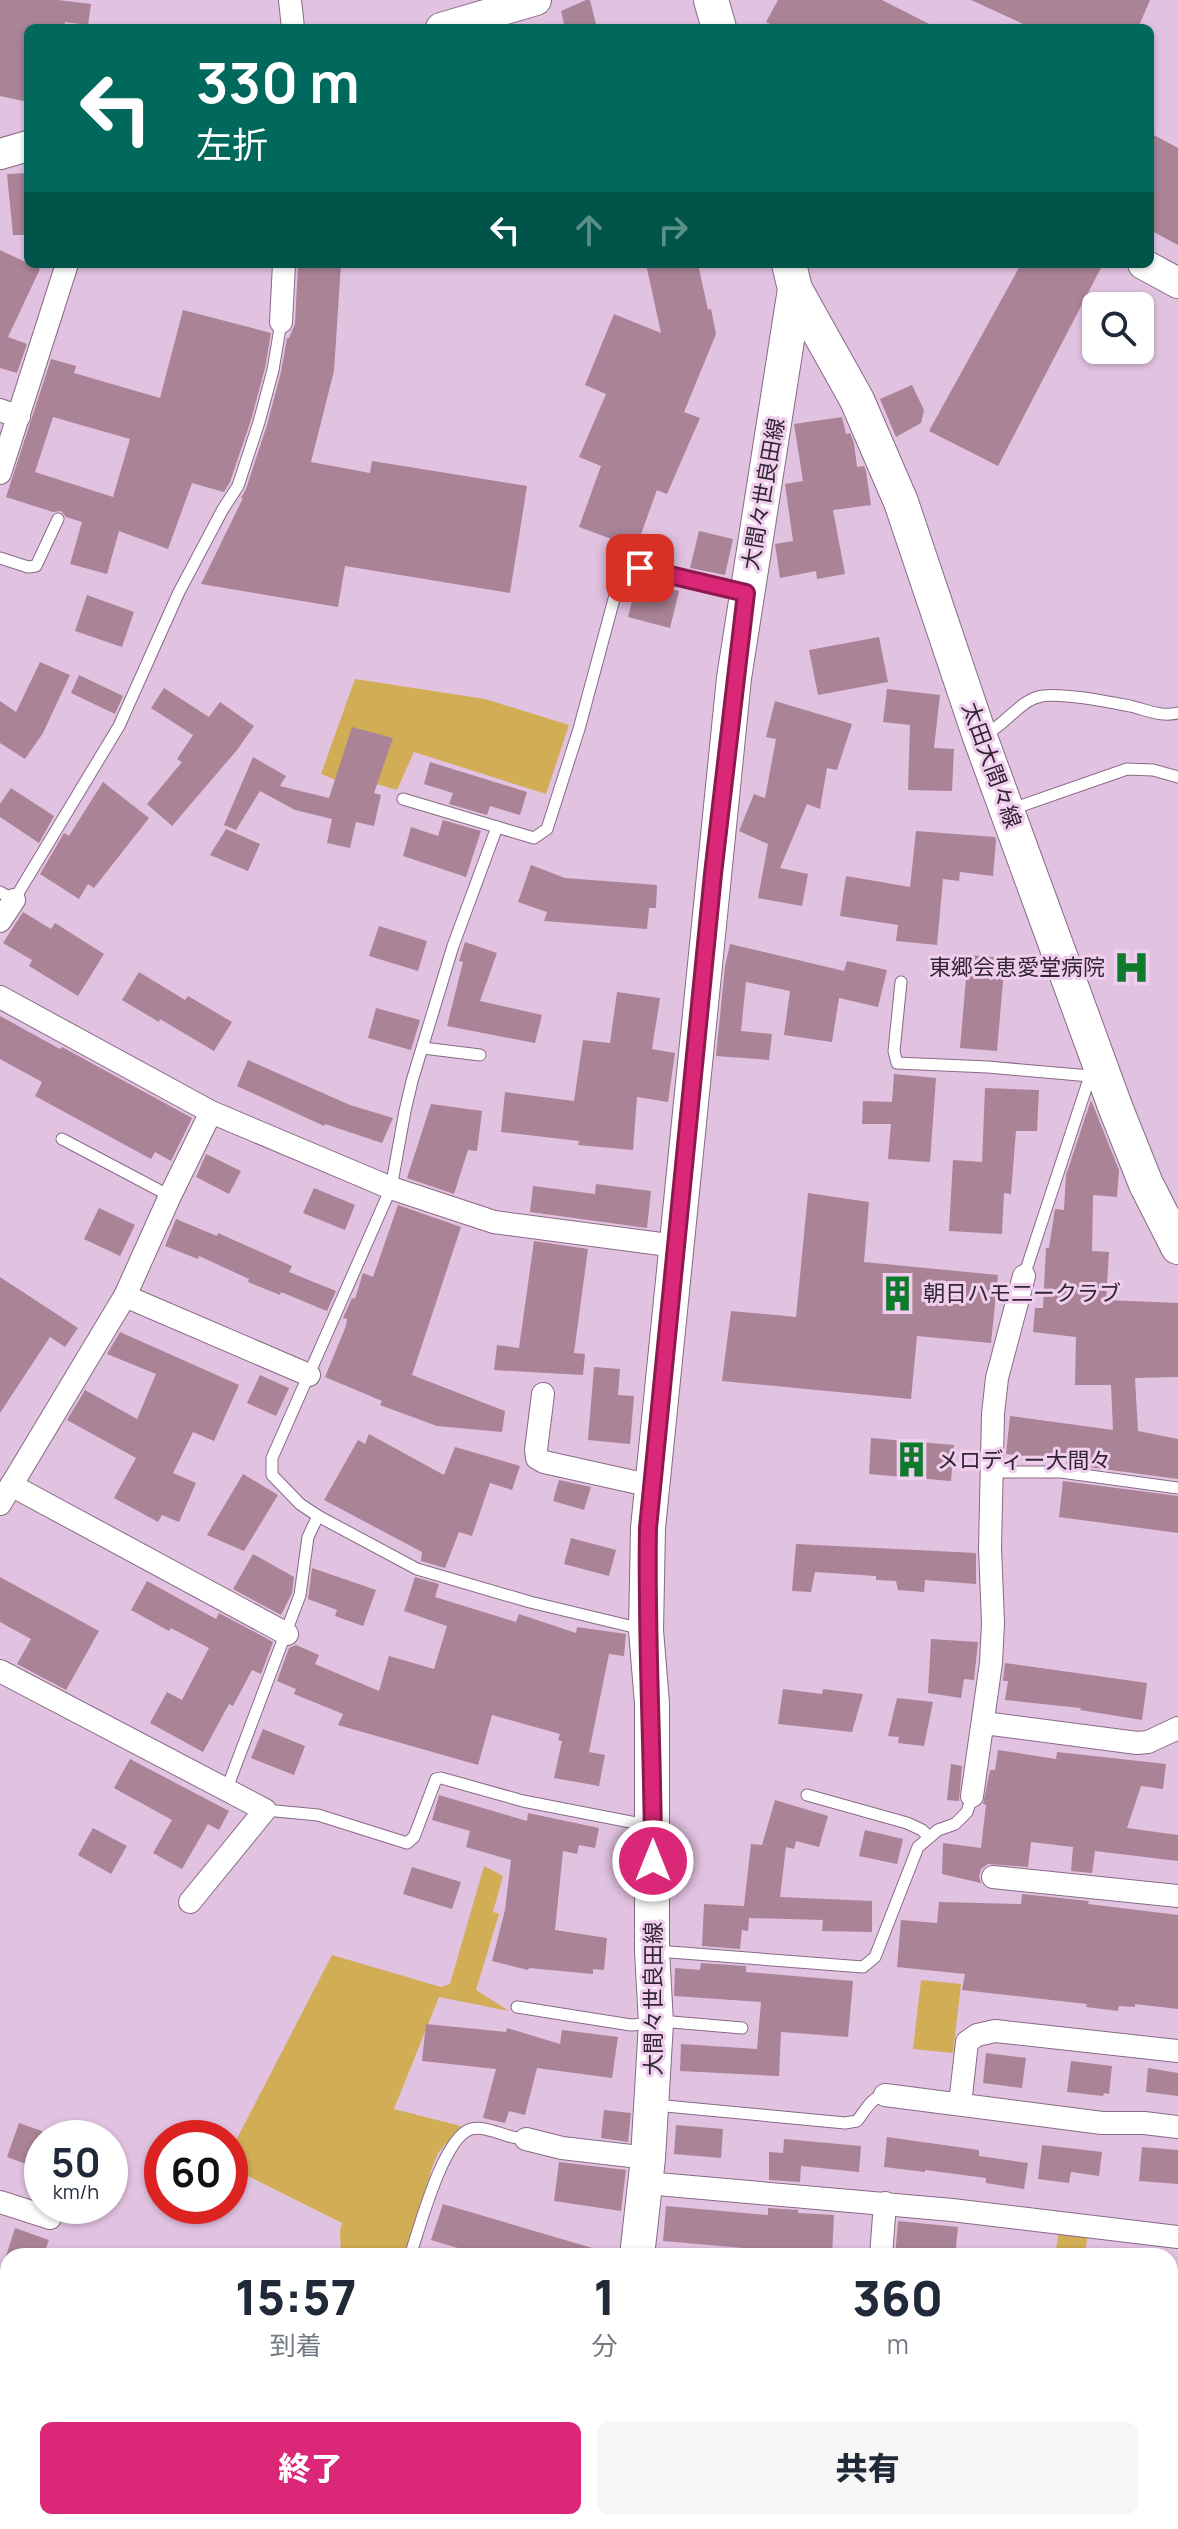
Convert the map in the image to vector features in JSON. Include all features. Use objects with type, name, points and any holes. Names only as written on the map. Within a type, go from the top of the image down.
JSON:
[{"type":"main road","points":[[455,24],[536,0]]},
{"type":"main road","points":[[711,0],[718,24]]},
{"type":"main road","points":[[0,154],[24,147]]},
{"type":"main road","points":[[1150,268],[1178,283]]},
{"type":"main road","name":"大間々世良田線","points":[[638,2248],[653,2105],[656,2023],[652,1951],[652,1704],[646,1630],[648,1528],[714,858],[746,593],[774,439],[792,276]]},
{"type":"main road","name":"太田大間々線","points":[[792,276],[873,434],[901,502],[980,737],[1009,810],[1096,1074],[1178,1247]]},
{"type":"street","points":[[290,0],[293,24]]},
{"type":"street","points":[[0,473],[9,414],[65,268]]},
{"type":"street","points":[[281,322],[284,268]]},
{"type":"street","points":[[0,921],[7,896]]},
{"type":"street","points":[[0,997],[211,1112],[391,1188],[494,1222],[676,1246]]},
{"type":"street","points":[[211,1112],[125,1296],[6,1495],[287,1634]]},
{"type":"street","points":[[972,1796],[984,1723],[993,1623],[990,1548],[993,1414],[997,1378],[1024,1276]]},
{"type":"street","points":[[125,1296],[309,1375]]},
{"type":"street","points":[[543,1394],[537,1458],[652,1486]]},
{"type":"street","points":[[0,1671],[265,1810],[190,1902]]},
{"type":"street","points":[[984,1723],[1137,1743],[1148,1742],[1177,1730]]},
{"type":"street","points":[[993,1877],[1178,1896]]},
{"type":"street","points":[[960,2104],[967,2042],[977,2035],[995,2031],[1178,2051]]},
{"type":"street","points":[[885,2095],[1102,2123],[1178,2127]]},
{"type":"street","points":[[526,2139],[647,2170],[885,2203],[1178,2237]]},
{"type":"street","points":[[0,2202],[24,2210]]},
{"type":"street","points":[[882,2248],[885,2203]]},
{"type":"lane","points":[[7,896],[119,726],[179,592],[238,486],[266,399],[281,322]]},
{"type":"lane","points":[[0,558],[28,567],[36,566],[58,519]]},
{"type":"lane","points":[[403,799],[534,838],[547,829],[579,729],[617,588],[625,572],[640,568],[746,593]]},
{"type":"lane","points":[[980,737],[1002,725],[1024,703],[1045,695],[1130,706],[1165,716],[1178,713]]},
{"type":"lane","points":[[1009,810],[1127,769],[1139,768],[1178,777]]},
{"type":"lane","points":[[497,827],[457,935],[423,1048],[405,1111],[391,1188],[270,1467],[278,1484],[318,1516],[417,1569],[530,1602],[646,1630]]},
{"type":"lane","points":[[901,982],[894,1051],[897,1063],[1096,1074],[1024,1276]]},
{"type":"lane","points":[[423,1048],[480,1055]]},
{"type":"lane","points":[[62,1139],[170,1196]]},
{"type":"lane","points":[[993,1472],[1061,1472],[1178,1488]]},
{"type":"lane","points":[[226,1791],[287,1634],[300,1595],[308,1537],[318,1516]]},
{"type":"lane","points":[[265,1810],[318,1815],[407,1843],[414,1837],[430,1789],[436,1779],[441,1778],[523,1801],[641,1824],[653,1831]]},
{"type":"lane","points":[[807,1795],[907,1823],[929,1837]]},
{"type":"lane","points":[[652,1951],[863,1967],[875,1957],[918,1847],[938,1830],[955,1824],[967,1812],[972,1796]]},
{"type":"lane","points":[[517,2007],[631,2025],[672,2022],[742,2028]]},
{"type":"lane","points":[[653,2105],[845,2123],[857,2121],[878,2095],[885,2095]]},
{"type":"lane","points":[[413,2248],[446,2157],[462,2136],[471,2129],[526,2139]]},
{"type":"shaded area","points":[[355,679],[485,699],[569,725],[546,794],[414,752],[397,790],[346,775],[336,780],[321,774]]},
{"type":"shaded area","points":[[484,1866],[503,1876],[493,1912],[499,1914],[476,1990],[509,2011],[439,1997],[394,2109],[461,2126],[438,2153],[407,2248],[341,2248],[342,2223],[248,2176],[247,2120],[332,1955],[441,1987],[450,1984]]},
{"type":"shaded area","points":[[921,1980],[961,1984],[953,2053],[913,2049]]},
{"type":"shaded area","points":[[1059,2230],[1088,2235],[1086,2248],[1056,2248]]},
{"type":"building","points":[[0,0],[58,0],[91,4],[88,24],[24,24],[24,101],[0,96]]},
{"type":"building","points":[[590,0],[596,24],[564,24],[561,11]]},
{"type":"building","points":[[778,0],[882,0],[929,24],[770,24],[766,22]]},
{"type":"building","points":[[971,0],[1150,0],[1140,24],[1023,24]]},
{"type":"building","points":[[1154,135],[1178,148],[1178,245],[1154,232]]},
{"type":"building","points":[[24,173],[24,235],[13,235],[7,174]]},
{"type":"building","points":[[0,250],[24,261],[24,268],[40,269],[8,337],[27,344],[17,373],[0,368]]},
{"type":"building","points":[[298,268],[341,268],[334,371],[311,462],[370,473],[372,461],[527,486],[510,593],[345,566],[338,607],[201,584],[243,498],[267,425],[287,338],[295,324]]},
{"type":"building","points":[[647,268],[699,268],[716,334],[684,412],[700,418],[667,494],[657,490],[636,548],[579,527],[601,466],[579,457],[606,394],[585,385],[614,314],[661,333]]},
{"type":"building","points":[[1019,268],[1101,268],[1088,292],[1082,292],[1082,304],[998,466],[929,431]]},
{"type":"building","points":[[183,310],[271,333],[251,420],[224,492],[192,483],[168,549],[119,531],[107,574],[70,564],[82,522],[66,517],[61,511],[53,512],[6,497],[51,359],[76,366],[74,373],[160,398]],"holes":[[[53,417],[130,439],[113,497],[35,472]]]},
{"type":"building","points":[[912,385],[924,410],[921,423],[896,437],[880,399]]},
{"type":"building","points":[[842,417],[846,434],[850,433],[854,443],[857,467],[864,466],[866,471],[871,505],[833,510],[845,574],[817,579],[816,571],[780,578],[775,544],[793,541],[785,484],[803,481],[794,424]]},
{"type":"building","points":[[699,531],[733,539],[725,575],[690,568]]},
{"type":"building","points":[[637,581],[679,591],[670,628],[628,617]]},
{"type":"building","points":[[87,595],[134,612],[122,647],[75,631]]},
{"type":"building","points":[[879,637],[888,682],[818,695],[809,650]]},
{"type":"building","points":[[40,662],[70,675],[43,733],[25,759],[0,743],[0,701],[16,712]]},
{"type":"building","points":[[79,675],[123,696],[115,714],[71,693]]},
{"type":"building","points":[[164,688],[209,717],[220,702],[254,726],[172,826],[147,804],[182,762],[177,759],[193,735],[151,708]]},
{"type":"building","points":[[887,689],[940,695],[934,748],[954,749],[952,791],[908,790],[910,725],[883,722]]},
{"type":"building","points":[[775,701],[852,724],[837,770],[827,768],[820,809],[807,804],[780,868],[808,874],[802,906],[758,898],[768,844],[739,831],[754,794],[765,798],[776,739],[766,737]]},
{"type":"building","points":[[352,727],[393,738],[374,793],[381,795],[374,826],[356,822],[350,848],[327,843],[332,819],[295,810],[260,791],[236,830],[224,825],[253,757],[286,776],[280,786],[329,798]]},
{"type":"building","points":[[430,762],[527,792],[520,815],[490,806],[487,815],[449,804],[453,793],[424,784]]},
{"type":"building","points":[[103,782],[149,818],[94,888],[88,884],[79,899],[40,874],[64,833],[69,836]]},
{"type":"building","points":[[11,788],[54,816],[39,843],[0,817],[0,804]]},
{"type":"building","points":[[443,820],[481,831],[466,877],[403,856],[411,827],[438,836]]},
{"type":"building","points":[[226,829],[260,844],[248,871],[210,855]]},
{"type":"building","points":[[916,831],[995,837],[996,840],[993,876],[960,872],[959,881],[943,879],[937,945],[896,941],[898,925],[840,916],[846,876],[910,887]]},
{"type":"building","points":[[531,865],[565,878],[657,885],[656,908],[649,908],[647,929],[544,921],[547,912],[518,902]]},
{"type":"building","points":[[23,912],[51,929],[55,923],[104,954],[78,996],[29,966],[32,960],[3,943]]},
{"type":"building","points":[[379,926],[427,941],[418,971],[369,956]]},
{"type":"building","points":[[465,942],[497,953],[480,1001],[542,1015],[535,1043],[447,1026]]},
{"type":"building","points":[[730,944],[844,971],[847,961],[887,970],[878,1007],[839,998],[832,1042],[784,1035],[790,991],[746,982],[741,1031],[772,1034],[769,1060],[716,1056]]},
{"type":"building","points":[[968,955],[1005,958],[997,1051],[960,1048]]},
{"type":"building","points":[[139,972],[185,1000],[188,996],[232,1022],[214,1051],[122,1000]]},
{"type":"building","points":[[617,992],[660,998],[652,1049],[675,1053],[668,1102],[637,1097],[633,1150],[578,1145],[579,1141],[501,1132],[505,1092],[574,1101],[583,1040],[610,1043]]},
{"type":"building","points":[[376,1008],[420,1020],[411,1050],[368,1038]]},
{"type":"building","points":[[0,1016],[192,1118],[171,1161],[155,1152],[151,1159],[35,1096],[42,1082],[0,1059]]},
{"type":"building","points":[[248,1060],[350,1105],[393,1118],[382,1143],[324,1126],[237,1086]]},
{"type":"building","points":[[894,1074],[936,1078],[930,1162],[888,1159],[891,1124],[862,1124],[863,1101],[892,1102]]},
{"type":"building","points":[[985,1088],[1039,1090],[1037,1131],[1016,1131],[1011,1194],[1004,1193],[1002,1234],[949,1231],[953,1160],[982,1162]]},
{"type":"building","points":[[1091,1100],[1119,1170],[1117,1197],[1093,1195],[1092,1251],[1109,1252],[1106,1300],[1178,1303],[1178,1377],[1135,1378],[1138,1431],[1178,1439],[1178,1479],[1066,1464],[1066,1460],[1006,1454],[1010,1416],[1113,1430],[1111,1385],[1075,1385],[1076,1337],[1033,1332],[1035,1308],[1043,1308],[1046,1248],[1049,1248],[1055,1209],[1064,1210],[1066,1175]]},
{"type":"building","points":[[431,1104],[482,1111],[477,1151],[468,1150],[454,1194],[407,1178]]},
{"type":"building","points":[[206,1154],[241,1171],[229,1194],[196,1177]]},
{"type":"building","points":[[596,1184],[651,1191],[647,1228],[530,1212],[533,1186],[595,1194]]},
{"type":"building","points":[[314,1188],[355,1205],[345,1230],[303,1213]]},
{"type":"building","name":"朝日ハモ二ークラブ","points":[[808,1193],[869,1202],[864,1262],[998,1275],[991,1343],[917,1336],[911,1399],[722,1381],[731,1311],[796,1317]]},
{"type":"building","points":[[398,1205],[461,1227],[412,1375],[505,1411],[502,1432],[437,1426],[380,1405],[382,1401],[325,1377],[346,1326],[347,1319],[343,1318],[352,1298],[355,1299],[363,1273],[373,1277]]},
{"type":"building","points":[[99,1208],[135,1225],[120,1256],[84,1239]]},
{"type":"building","points":[[176,1219],[217,1236],[218,1233],[292,1266],[289,1272],[336,1291],[327,1311],[248,1282],[249,1279],[199,1256],[198,1259],[165,1246]]},
{"type":"building","points":[[534,1241],[588,1249],[574,1353],[585,1354],[583,1375],[494,1370],[497,1345],[519,1348]]},
{"type":"building","points":[[0,1277],[78,1328],[65,1347],[50,1337],[0,1413]]},
{"type":"building","points":[[120,1332],[239,1385],[214,1441],[193,1432],[173,1473],[196,1483],[179,1522],[162,1515],[158,1522],[114,1498],[136,1458],[67,1420],[85,1390],[137,1419],[156,1374],[107,1354]]},
{"type":"building","points":[[594,1367],[620,1369],[618,1395],[634,1396],[630,1444],[588,1440]]},
{"type":"building","points":[[260,1375],[289,1388],[276,1416],[247,1403]]},
{"type":"building","points":[[369,1434],[444,1475],[455,1447],[520,1466],[512,1490],[490,1483],[472,1536],[459,1532],[445,1568],[421,1561],[422,1552],[324,1500],[358,1440],[365,1444]]},
{"type":"building","name":"メロディー大間々","points":[[871,1438],[954,1445],[951,1481],[869,1474]]},
{"type":"building","points":[[243,1474],[278,1495],[244,1551],[207,1535]]},
{"type":"building","points":[[559,1480],[591,1487],[584,1510],[553,1501]]},
{"type":"building","points":[[1063,1481],[1178,1496],[1178,1533],[1059,1517]]},
{"type":"building","points":[[571,1538],[616,1550],[609,1576],[564,1564]]},
{"type":"building","points":[[796,1544],[976,1553],[976,1584],[925,1580],[924,1592],[898,1590],[896,1581],[876,1580],[876,1576],[815,1572],[811,1592],[792,1591]]},
{"type":"building","points":[[253,1554],[294,1577],[292,1593],[281,1615],[233,1589]]},
{"type":"building","points":[[312,1568],[376,1590],[363,1626],[335,1616],[337,1610],[308,1599]]},
{"type":"building","points":[[0,1577],[99,1631],[66,1690],[17,1664],[31,1639],[0,1622]]},
{"type":"building","points":[[415,1577],[439,1584],[435,1597],[516,1622],[519,1614],[576,1633],[577,1627],[626,1634],[624,1656],[609,1654],[589,1752],[605,1755],[599,1786],[554,1778],[562,1741],[558,1740],[560,1734],[492,1715],[478,1765],[338,1725],[343,1714],[294,1694],[296,1689],[277,1681],[289,1648],[296,1645],[319,1655],[315,1664],[379,1691],[389,1656],[434,1669],[447,1626],[404,1611]]},
{"type":"building","points":[[147,1581],[216,1619],[219,1613],[273,1642],[261,1674],[252,1670],[203,1752],[150,1723],[167,1692],[182,1700],[209,1648],[131,1610]]},
{"type":"building","points":[[931,1639],[978,1642],[974,1680],[964,1679],[961,1698],[928,1693]]},
{"type":"building","points":[[1005,1663],[1147,1683],[1142,1720],[1081,1708],[1005,1700],[1008,1681],[1003,1681]]},
{"type":"building","points":[[783,1689],[822,1694],[823,1689],[863,1694],[852,1732],[778,1724]]},
{"type":"building","points":[[897,1698],[933,1702],[924,1746],[898,1743],[899,1737],[888,1736]]},
{"type":"building","points":[[263,1729],[305,1746],[294,1775],[251,1758]]},
{"type":"building","points":[[998,1750],[1056,1759],[1057,1752],[1166,1764],[1163,1789],[1141,1786],[1127,1828],[1178,1835],[1178,1861],[1095,1851],[1092,1873],[1071,1871],[1073,1847],[1031,1842],[1028,1867],[988,1864],[981,1869],[981,1883],[942,1874],[943,1843],[981,1848],[986,1805],[983,1804],[990,1770],[995,1770]]},
{"type":"building","points":[[130,1759],[229,1811],[219,1830],[208,1824],[182,1869],[153,1853],[172,1820],[114,1788]]},
{"type":"building","points":[[951,1764],[962,1766],[959,1801],[947,1800]]},
{"type":"building","points":[[439,1795],[527,1821],[528,1813],[599,1828],[595,1848],[579,1845],[577,1854],[563,1851],[555,1930],[607,1938],[604,1970],[593,1969],[593,1974],[528,1970],[492,1961],[505,1910],[511,1860],[466,1847],[470,1831],[432,1820]]},
{"type":"building","points":[[775,1800],[828,1816],[819,1847],[796,1841],[794,1849],[786,1847],[780,1897],[872,1901],[872,1932],[822,1931],[823,1920],[749,1918],[748,1931],[742,1930],[740,1949],[702,1946],[704,1904],[744,1906],[751,1844],[762,1845]]},
{"type":"building","points":[[93,1828],[127,1846],[111,1874],[78,1855]]},
{"type":"building","points":[[865,1830],[903,1839],[897,1864],[859,1856]]},
{"type":"building","points":[[412,1867],[461,1882],[452,1909],[403,1894]]},
{"type":"building","points":[[1022,1894],[1178,1915],[1178,2009],[1135,2004],[1135,2007],[1119,2006],[1118,2011],[1086,2007],[1087,2004],[962,1990],[965,1974],[897,1967],[901,1920],[937,1923],[939,1902],[1021,1904]]},
{"type":"building","points":[[701,1963],[746,1966],[746,1972],[853,1981],[848,2037],[781,2032],[779,2076],[680,2071],[681,2044],[757,2049],[761,2002],[674,1996],[675,1968],[700,1970]]},
{"type":"building","points":[[426,2024],[506,2032],[507,2028],[560,2044],[562,2030],[618,2037],[612,2078],[537,2068],[525,2115],[509,2111],[505,2123],[483,2118],[496,2069],[422,2061]]},
{"type":"building","points":[[986,2053],[1026,2058],[1022,2088],[983,2083]]},
{"type":"building","points":[[1071,2061],[1112,2066],[1109,2094],[1067,2092]]},
{"type":"building","points":[[1148,2068],[1178,2073],[1178,2096],[1146,2092]]},
{"type":"building","points":[[604,2110],[631,2113],[628,2142],[601,2138]]},
{"type":"building","points":[[19,2123],[24,2125],[24,2163],[7,2157]]},
{"type":"building","points":[[676,2125],[723,2129],[721,2158],[674,2154]]},
{"type":"building","points":[[887,2137],[979,2150],[979,2156],[1028,2163],[1024,2189],[986,2183],[986,2178],[884,2167]]},
{"type":"building","points":[[784,2139],[861,2146],[859,2172],[801,2166],[800,2182],[769,2180],[769,2152],[783,2153]]},
{"type":"building","points":[[1042,2145],[1102,2152],[1099,2176],[1071,2172],[1069,2183],[1038,2179]]},
{"type":"building","points":[[1142,2147],[1178,2150],[1178,2184],[1139,2181]]},
{"type":"building","points":[[559,2162],[626,2170],[621,2211],[554,2201]]},
{"type":"building","points":[[443,2204],[592,2248],[458,2248],[431,2240]]},
{"type":"building","points":[[666,2206],[768,2215],[768,2208],[834,2215],[832,2248],[743,2248],[663,2241]]},
{"type":"building","points":[[898,2221],[958,2227],[956,2248],[896,2248]]},
{"type":"building","points":[[15,2228],[49,2240],[46,2248],[9,2248]]},
{"type":"place","name":"東郷会恵愛堂病院","points":[[1131,967]]},
{"type":"place","name":"朝日ハモ二ークラブ","points":[[897,1293]]},
{"type":"place","name":"メロディー大間々","points":[[911,1460]]},
{"type":"route","points":[[640,568],[746,593],[713,874],[648,1528],[646,1630],[652,1704],[653,1861]]}]
